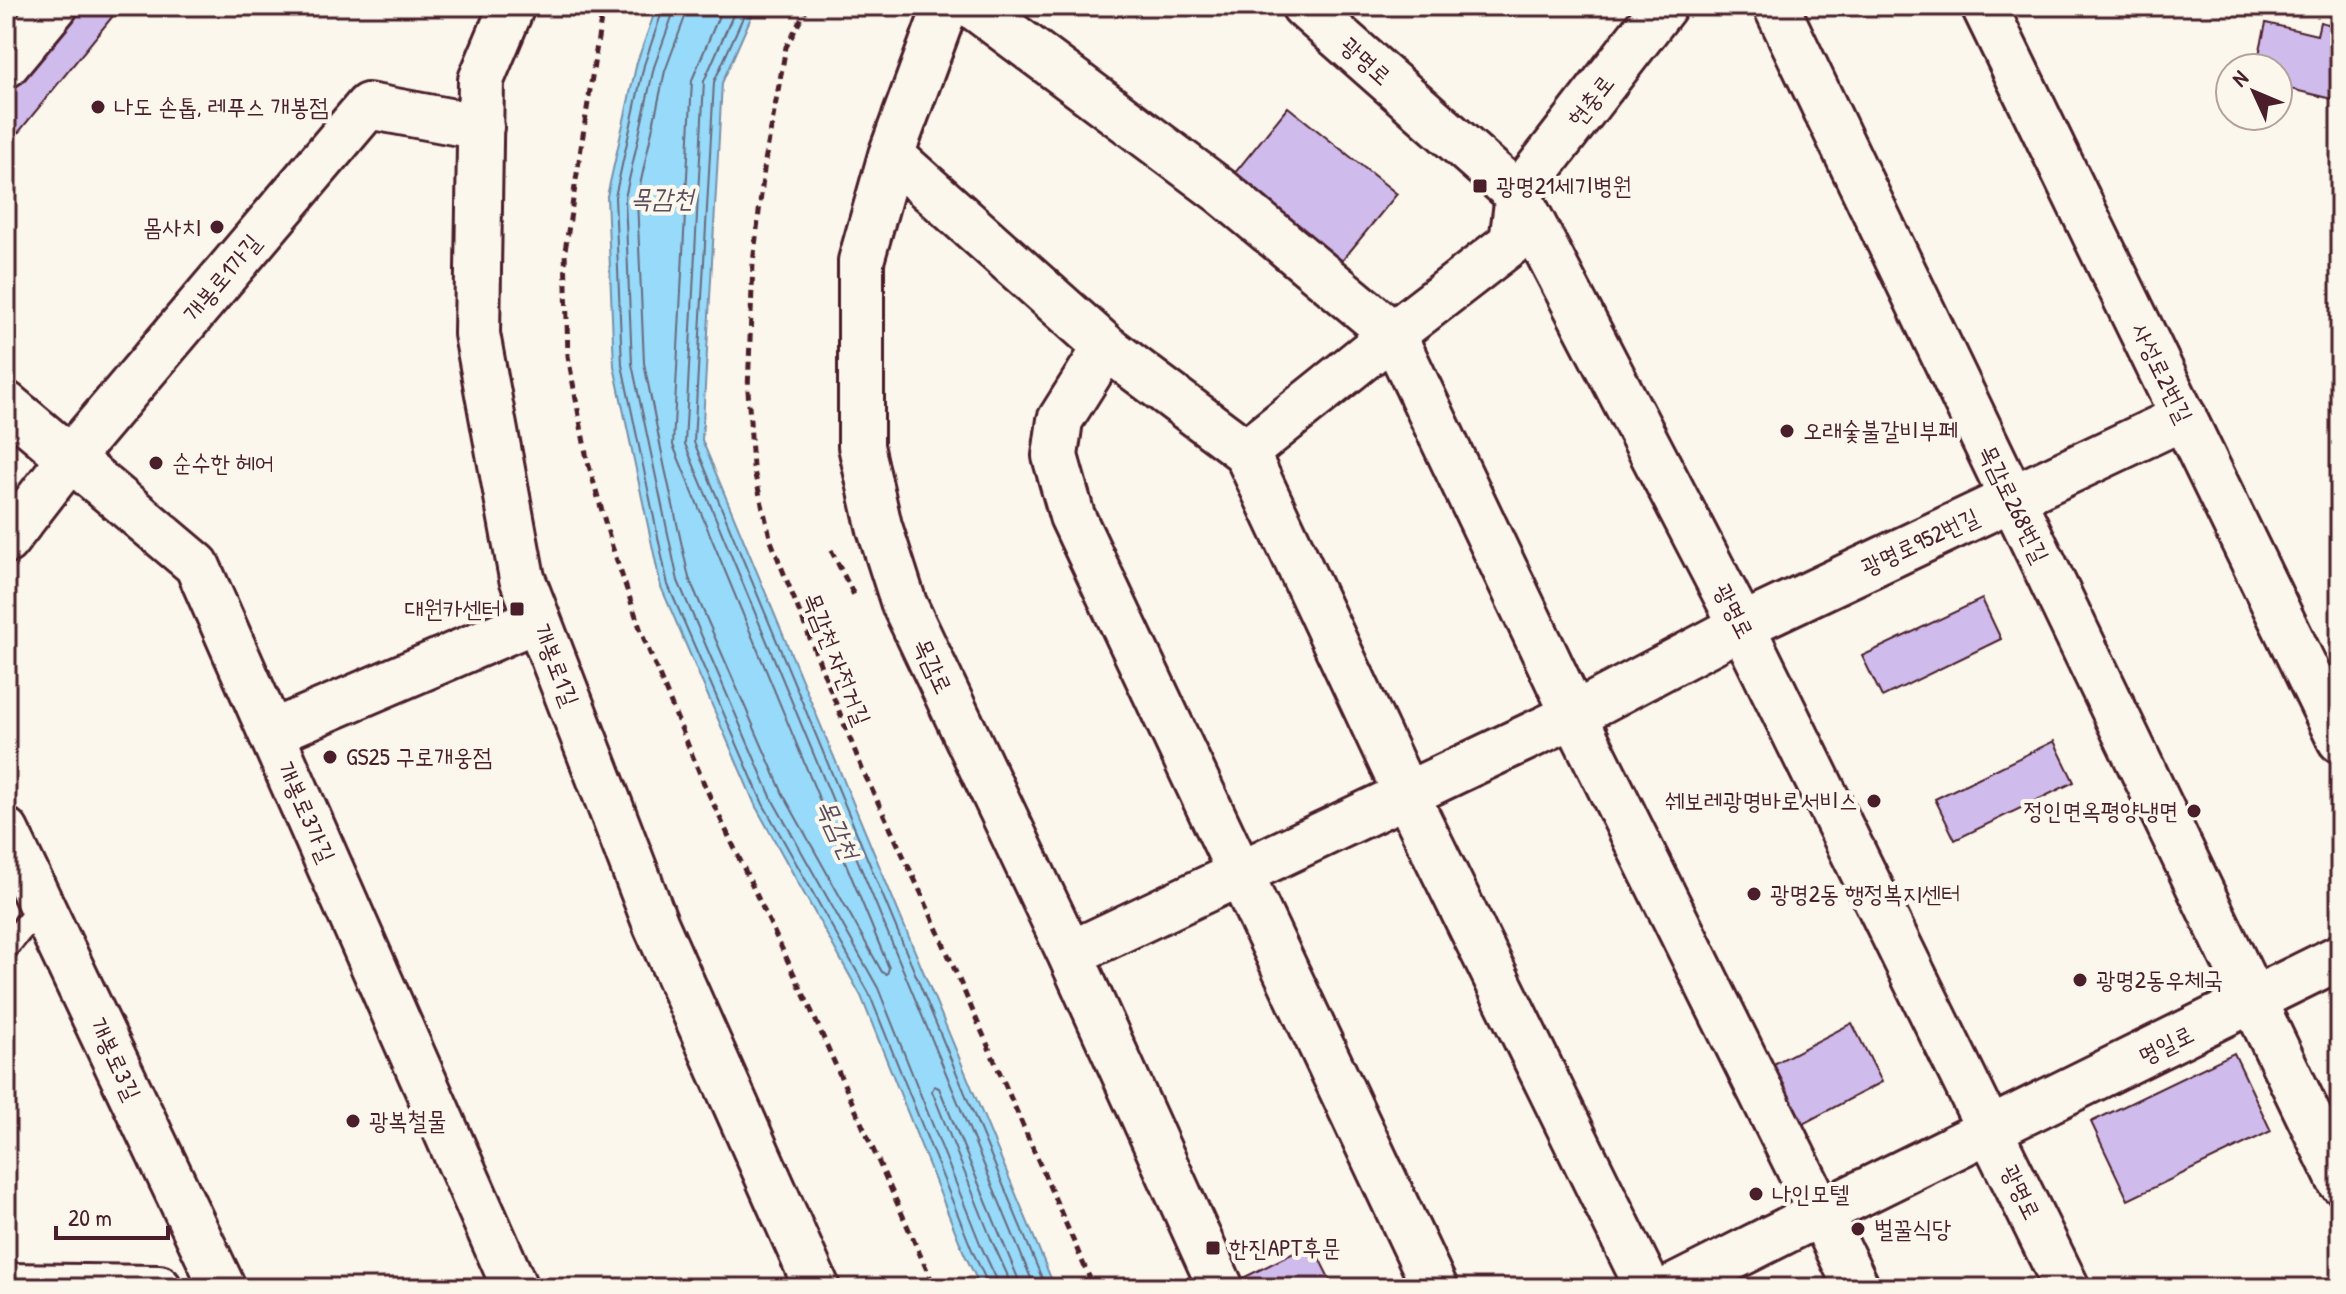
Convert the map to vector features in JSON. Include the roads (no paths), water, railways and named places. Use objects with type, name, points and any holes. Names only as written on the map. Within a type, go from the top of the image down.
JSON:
[{"type":"street","points":[[6,65],[55,6]]},
{"type":"street","name":"개봉로1길","points":[[512,6],[481,80],[477,334],[522,578],[656,925],[817,1288]]},
{"type":"street","name":"목감로","points":[[946,6],[891,155],[861,261],[861,446],[879,526],[904,604],[1070,954],[1218,1287]]},
{"type":"street","points":[[973,6],[1222,192],[1393,334],[1574,715],[1857,1288]]},
{"type":"street","name":"광명로","points":[[1304,6],[1518,195],[1742,626],[2067,1288]]},
{"type":"street","name":"현충로","points":[[1518,195],[1664,6]]},
{"type":"street","name":"목감로268번길","points":[[1776,6],[2011,499],[2255,1001],[2335,1157]]},
{"type":"street","name":"사성로2번길","points":[[1984,6],[2340,740]]},
{"type":"street","name":"개봉로1가길","points":[[6,541],[70,458],[368,106],[481,127]]},
{"type":"street","points":[[891,155],[1106,347],[1246,452],[1406,794],[1648,1288]]},
{"type":"street","points":[[1246,452],[1512,242],[1518,195]]},
{"type":"street","points":[[1106,347],[1060,420],[1055,456],[1072,516],[1435,1288]]},
{"type":"street","name":"개봉로3가길","points":[[6,404],[197,565],[515,1288]]},
{"type":"street","name":"광명로952번길","points":[[1070,954],[1574,715],[1742,626],[2184,417]]},
{"type":"street","points":[[271,733],[538,619]]},
{"type":"street","name":"개봉로3길","points":[[6,831],[223,1288]]},
{"type":"street","name":"명일로","points":[[1672,1288],[2340,957]]},
{"type":"street","points":[[6,1286],[159,1288]]},
{"type":"lane","points":[[6,948],[42,905]]},
{"type":"water","name":"목감천","points":[[657,6],[756,6],[722,83],[702,440],[1055,1288],[981,1288],[964,1253],[861,996],[756,807],[661,587],[614,366],[607,196],[637,62]]},
{"type":"place","name":"나도 손톱, 레푸스 개봉점","points":[[98,107]]},
{"type":"place","name":"광명21세기병원","points":[[1480,186]]},
{"type":"place","name":"몸사치","points":[[217,227]]},
{"type":"place","name":"오래숯불갈비부페","points":[[1787,431]]},
{"type":"place","name":"순수한 헤어","points":[[156,463]]},
{"type":"place","name":"대원카센터","points":[[517,609]]},
{"type":"place","name":"GS25 구로개웅점","points":[[330,757]]},
{"type":"place","name":"쉐보레광명바로서비스","points":[[1874,801]]},
{"type":"place","name":"정인면옥평양냉면","points":[[2194,811]]},
{"type":"place","name":"광명2동 행정복지센터","points":[[1754,894]]},
{"type":"place","name":"광명2동우체국","points":[[2080,980]]},
{"type":"place","name":"광복철물","points":[[353,1121]]},
{"type":"place","name":"나인모텔","points":[[1756,1194]]},
{"type":"place","name":"벌꿀식당","points":[[1858,1229]]},
{"type":"place","name":"한진APT후문","points":[[1213,1248]]}]
